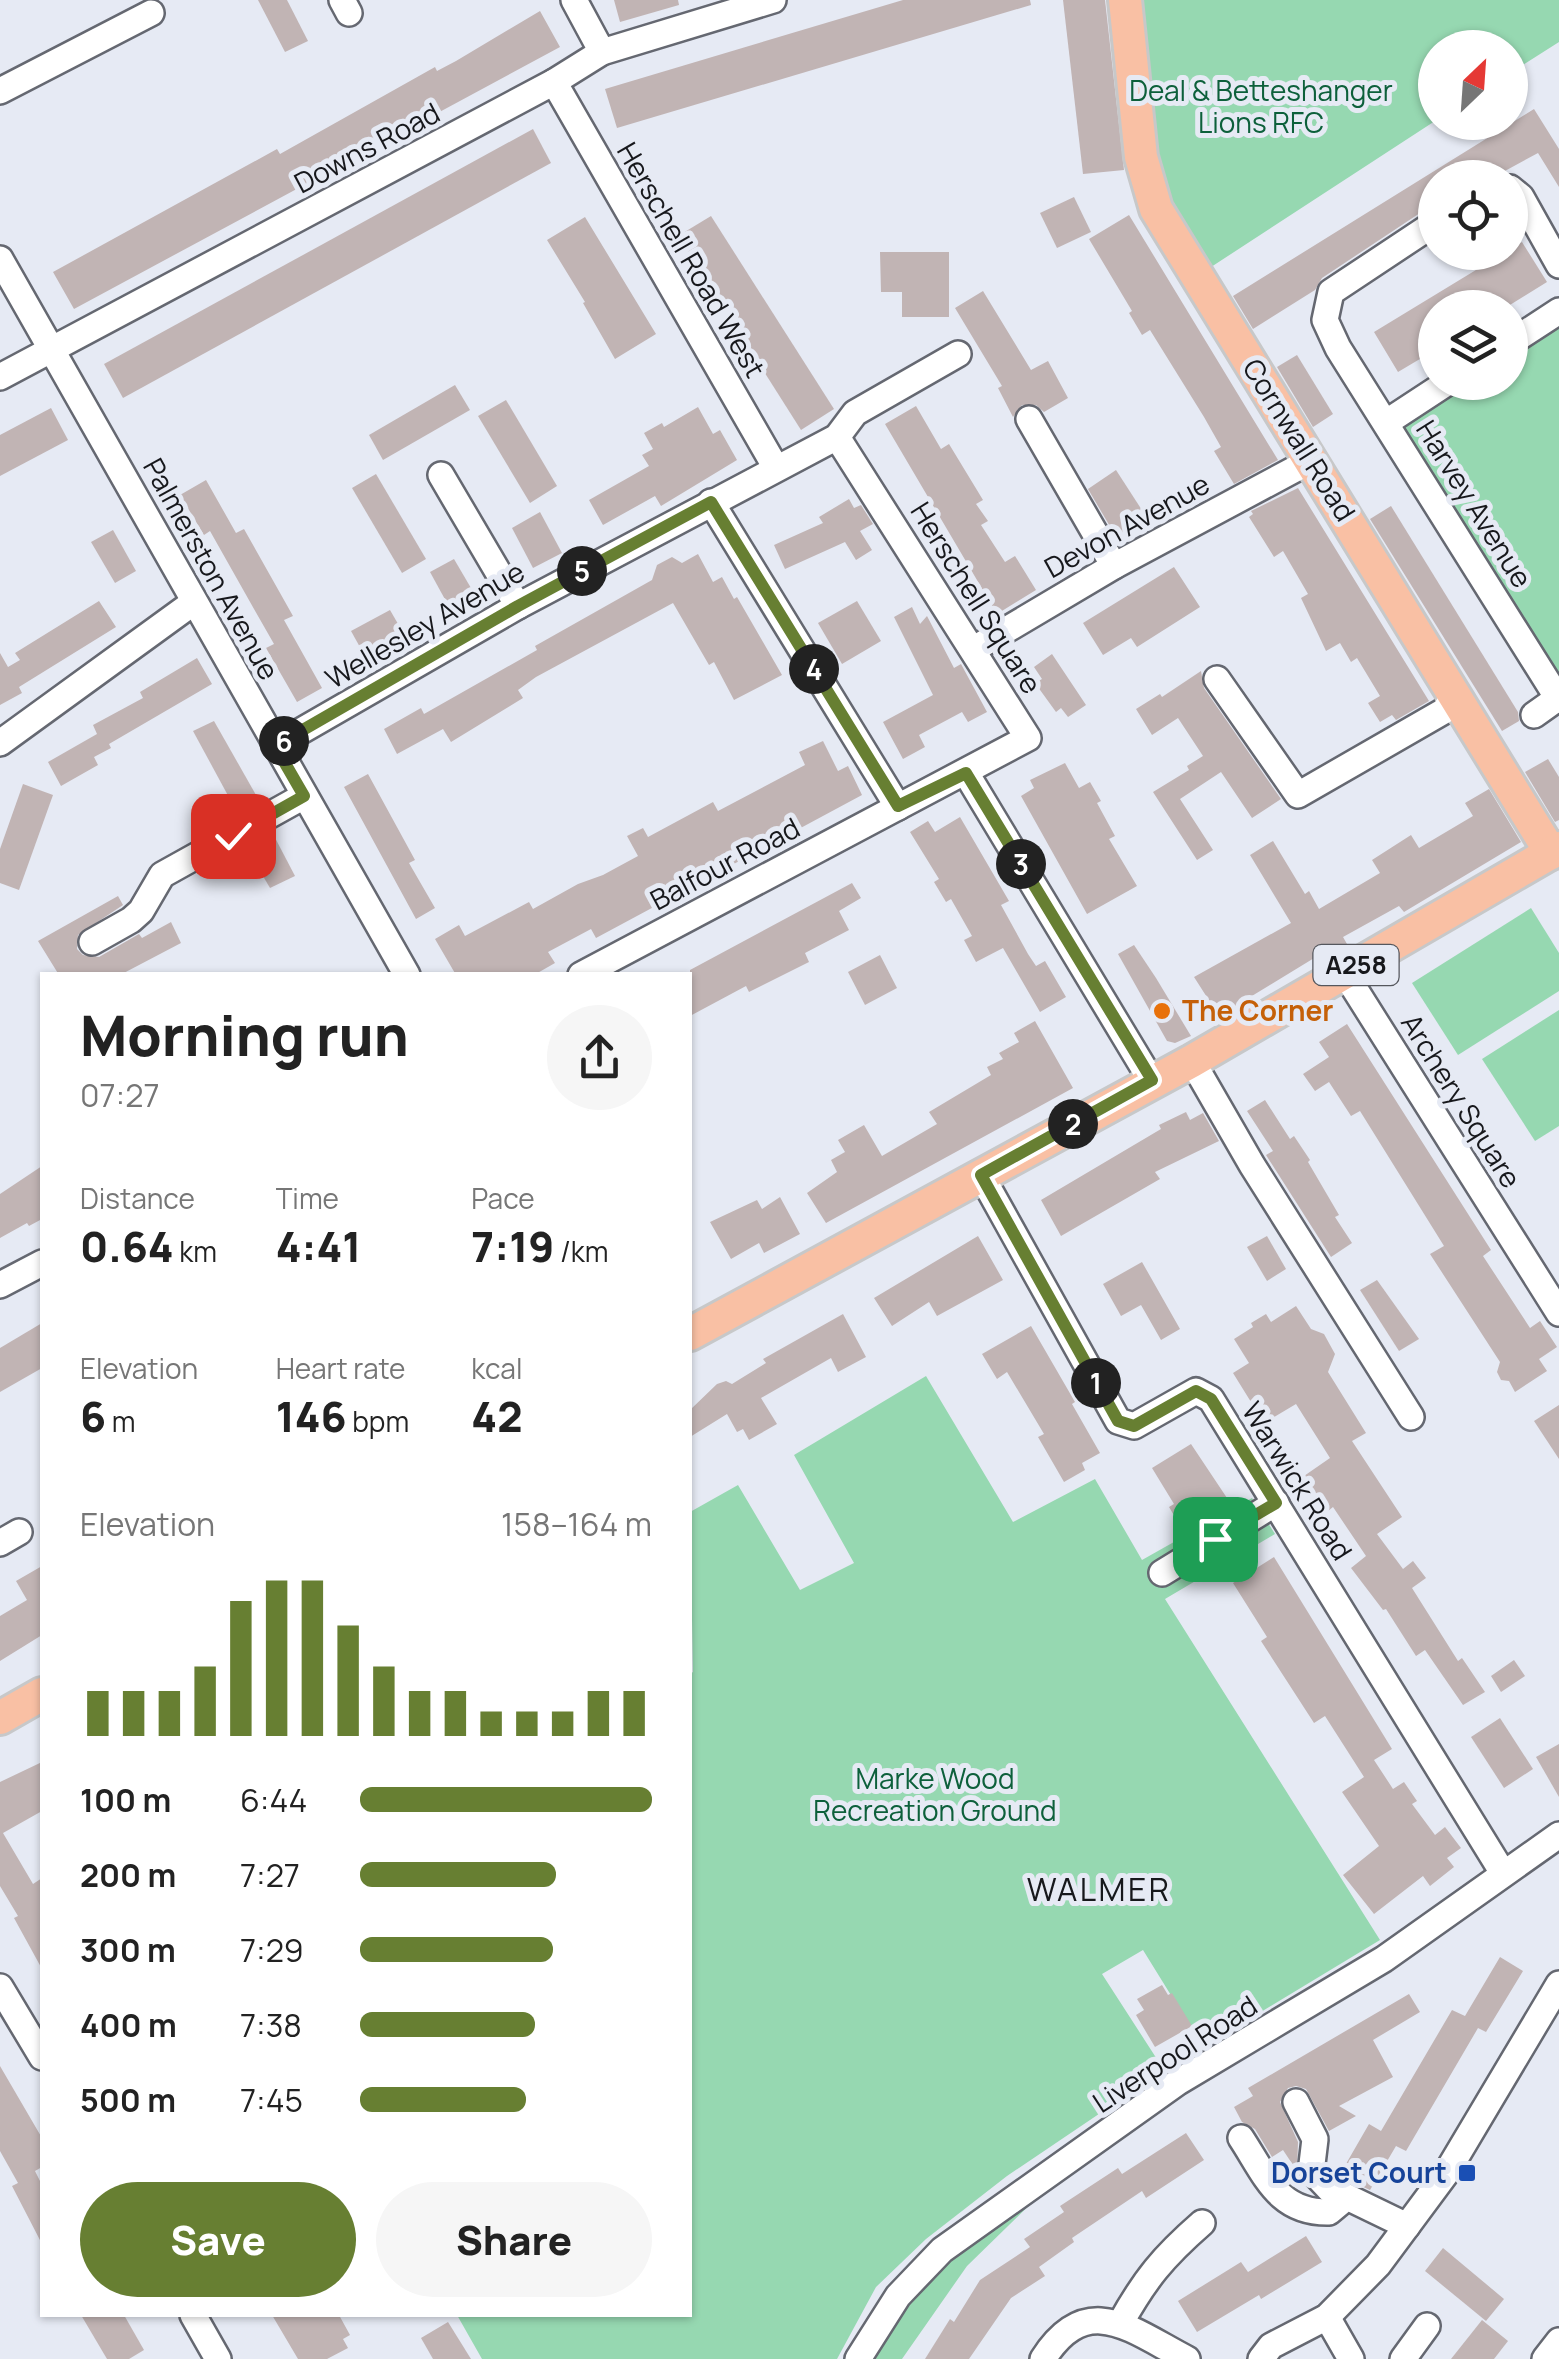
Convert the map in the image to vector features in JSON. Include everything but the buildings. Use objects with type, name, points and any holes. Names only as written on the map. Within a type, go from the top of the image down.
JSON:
[{"type":"main road","name":"Cornwall Road","points":[[1125,0],[1141,157],[1156,209],[1556,856]]},
{"type":"main road","name":"A258","points":[[692,1333],[1192,1061],[1556,856]]},
{"type":"main road","points":[[0,1718],[40,1695]]},
{"type":"street","points":[[574,0],[602,52]]},
{"type":"street","name":"Downs Road","points":[[0,377],[554,82],[602,52],[773,0]]},
{"type":"street","points":[[0,91],[151,13]]},
{"type":"street","name":"Herschell Road West","points":[[554,82],[776,468]]},
{"type":"street","points":[[1528,209],[1559,265]]},
{"type":"street","name":"Harvey Avenue","points":[[1418,234],[1331,292],[1324,320],[1558,699],[1534,714]]},
{"type":"street","name":"Palmerston Avenue","points":[[0,259],[405,972]]},
{"type":"street","points":[[1528,331],[1559,311]]},
{"type":"street","points":[[898,806],[711,502],[837,437],[855,413],[958,354]]},
{"type":"street","points":[[1388,422],[1421,400]]},
{"type":"street","points":[[1028,420],[1114,566]]},
{"type":"street","name":"Herschell Square","points":[[837,437],[1028,738],[898,806]]},
{"type":"street","name":"Devon Avenue","points":[[974,649],[1114,566],[1312,460]]},
{"type":"street","points":[[441,475],[518,606]]},
{"type":"street","name":"Wellesley Avenue","points":[[275,746],[518,606],[711,502]]},
{"type":"street","points":[[0,743],[194,602]]},
{"type":"street","points":[[1217,679],[1298,795],[1444,711],[1455,696]]},
{"type":"street","points":[[966,773],[1152,1080]]},
{"type":"street","points":[[92,942],[140,912],[162,875],[304,796]]},
{"type":"street","name":"Balfour Road","points":[[587,972],[898,806]]},
{"type":"street","name":"Archery Square","points":[[1344,972],[1559,1313]]},
{"type":"street","points":[[1192,1061],[1252,1165],[1411,1417]]},
{"type":"street","name":"Warwick Road","points":[[981,1175],[1118,1421],[1134,1426],[1196,1391],[1211,1399],[1503,1873]]},
{"type":"street","points":[[0,1286],[40,1264]]},
{"type":"street","points":[[1162,1573],[1276,1503]]},
{"type":"street","name":"Liverpool Road","points":[[858,2359],[898,2296],[942,2250],[1178,2082],[1384,1959],[1559,1835]]},
{"type":"street","points":[[1260,2359],[1271,2346],[1327,2317],[1378,2265],[1447,2172],[1559,1984]]},
{"type":"street","points":[[4,2004],[40,2054]]},
{"type":"street","points":[[1296,2102],[1315,2139],[1314,2173],[1330,2190],[1408,2226]]},
{"type":"street","points":[[1241,2138],[1286,2203],[1328,2212],[1347,2197]]},
{"type":"street","points":[[1120,2324],[1142,2284],[1164,2256],[1202,2223]]},
{"type":"street","points":[[195,2317],[218,2359]]},
{"type":"street","points":[[1327,2317],[1352,2359]]},
{"type":"street","points":[[1042,2359],[1065,2332],[1091,2318],[1120,2324],[1187,2359]]},
{"type":"street","points":[[1403,2359],[1427,2326]]},
{"type":"street","points":[[1545,2359],[1559,2341]]},
{"type":"green space","name":"Deal & Betteshanger Lions RFC","points":[[1142,0],[1559,0],[1559,42],[1528,62],[1528,30],[1418,30],[1418,132],[1208,269],[1161,196]]},
{"type":"green space","points":[[1559,311],[1559,700],[1387,422],[1421,400],[1528,400],[1528,331]]},
{"type":"green space","points":[[1531,908],[1559,953],[1559,991],[1458,1055],[1412,983]]},
{"type":"green space","points":[[1559,1010],[1559,1126],[1535,1141],[1482,1059]]},
{"type":"green space","name":"Marke Wood Recreation Ground","points":[[926,1376],[1013,1522],[1095,1479],[1142,1560],[1252,1498],[1275,1534],[1165,1599],[1380,1940],[1203,2047],[1143,1950],[1102,1974],[1164,2070],[1007,2176],[926,2239],[876,2287],[837,2359],[482,2359],[458,2317],[692,2317],[692,1511],[738,1485],[800,1590],[854,1563],[794,1455]]},
{"type":"green space","points":[[1054,2181],[967,2266],[902,2359],[858,2359],[898,2296]]},
{"type":"place","name":"The Corner","points":[[1162,1011]]},
{"type":"place","name":"Dorset Court","points":[[1467,2173]]},
{"type":"district","name":"WALMER","points":[[1099,1890]]},
{"type":"route","points":[[233,836],[304,796],[275,746],[518,606],[711,502],[898,806],[966,773],[1152,1080],[981,1175],[1118,1421],[1134,1426],[1196,1391],[1211,1399],[1276,1503],[1215,1539]]}]
